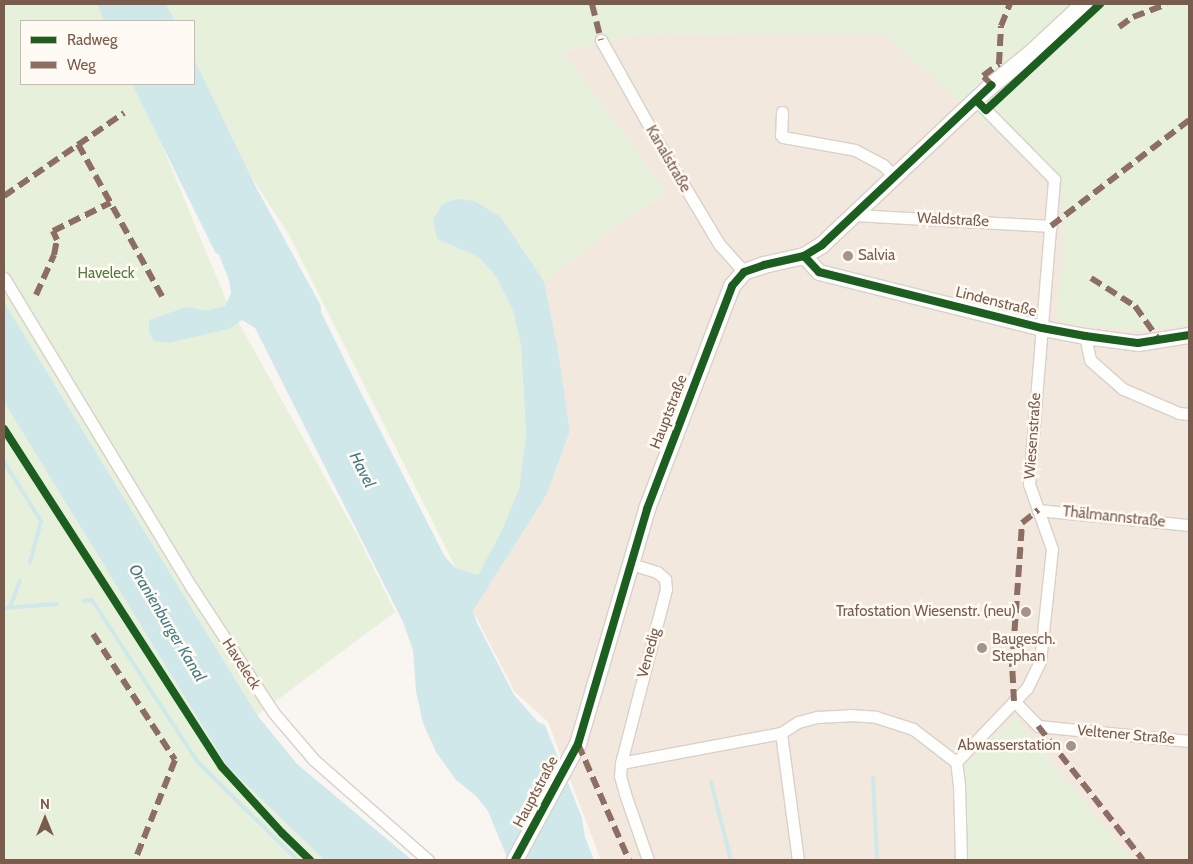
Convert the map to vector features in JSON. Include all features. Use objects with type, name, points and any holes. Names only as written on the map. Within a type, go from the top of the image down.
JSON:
[{"type":"main road","points":[[744,272],[764,265],[804,256],[822,245],[976,100],[1084,4]]},
{"type":"main road","name":"Hauptstraße","points":[[515,860],[578,744],[650,500],[728,295],[732,286],[744,272]]},
{"type":"street","name":"Kanalstraße","points":[[600,40],[719,244],[744,272]]},
{"type":"street","points":[[976,100],[1054,179],[1042,328]]},
{"type":"street","points":[[782,112],[781,135],[783,137],[855,150],[883,165],[895,177]]},
{"type":"street","name":"Waldstraße","points":[[855,215],[1051,226]]},
{"type":"street","name":"Lindenstraße","points":[[804,256],[819,272],[1042,328],[1138,343],[1189,335]]},
{"type":"street","name":"Haveleck","points":[[4,278],[192,588],[273,712],[314,760],[428,860]]},
{"type":"street","name":"Wiesenstraße","points":[[1014,701],[1027,688],[1040,660],[1052,549],[1029,484],[1042,328]]},
{"type":"street","points":[[1085,336],[1090,360],[1123,389],[1179,412],[1189,414]]},
{"type":"street","name":"Thälmannstraße","points":[[1038,510],[1189,525]]},
{"type":"street","name":"Venedig","points":[[631,564],[657,572],[665,580],[666,589],[620,763],[620,776],[625,794],[648,860]]},
{"type":"street","points":[[956,762],[1014,701]]},
{"type":"street","name":"Veltener Straße","points":[[1014,701],[1038,726],[1189,741]]},
{"type":"street","points":[[620,763],[781,733],[798,722],[817,717],[850,715],[876,717],[913,729],[956,762],[959,785],[962,860]]},
{"type":"street","points":[[781,733],[798,860]]},
{"type":"shaded area","points":[[883,33],[1063,192],[1063,257],[1137,331],[1189,324],[1189,860],[1132,860],[1015,717],[968,845],[967,860],[601,860],[548,722],[515,692],[473,611],[547,494],[570,431],[558,350],[544,281],[625,220],[667,193],[563,51],[635,35]]},
{"type":"green space","name":"Haveleck","points":[[4,4],[97,4],[104,20],[20,20],[20,85],[133,85],[156,131],[226,300],[357,535],[395,612],[257,715],[4,302]]},
{"type":"green space","points":[[166,4],[1189,4],[1189,324],[1137,331],[1061,323],[1056,316],[1063,258],[1063,192],[883,34],[635,35],[563,51],[667,193],[625,220],[544,281],[500,216],[456,199],[442,204],[433,220],[437,239],[480,258],[496,277],[513,311],[521,345],[526,433],[519,489],[501,532],[478,575],[456,568],[288,233],[252,178],[195,61],[195,20],[174,20]]},
{"type":"green space","points":[[4,402],[227,766],[324,860],[4,860]]},
{"type":"green space","points":[[1015,717],[1132,860],[967,860],[965,766]]},
{"type":"water","points":[[97,4],[166,4],[174,20],[104,20]]},
{"type":"water","name":"Havel","points":[[195,61],[257,189],[321,306],[321,312],[356,383],[445,557],[456,568],[478,575],[501,532],[519,489],[526,433],[521,345],[513,311],[496,277],[480,258],[437,239],[433,220],[442,204],[456,199],[474,201],[500,216],[544,281],[558,350],[570,431],[547,494],[473,611],[477,623],[514,695],[538,722],[545,725],[582,818],[585,837],[594,860],[508,860],[488,811],[476,796],[456,780],[436,752],[423,723],[416,691],[413,650],[403,622],[255,328],[242,320],[229,329],[168,343],[154,341],[149,332],[149,320],[187,307],[206,311],[225,306],[231,293],[229,280],[219,255],[215,252],[132,85],[195,85]]},
{"type":"water","name":"Oranienburger Kanal","points":[[4,302],[257,715],[297,764],[412,860],[324,860],[227,766],[4,402]]},
{"type":"waterway","points":[[4,462],[41,521],[30,563]]},
{"type":"waterway","points":[[10,607],[20,581]]},
{"type":"waterway","points":[[83,601],[92,600],[197,761],[297,860]]},
{"type":"waterway","points":[[4,608],[57,604]]},
{"type":"waterway","points":[[873,777],[877,860]]},
{"type":"waterway","points":[[711,782],[731,860]]},
{"type":"marked path","points":[[592,4],[601,40]]},
{"type":"marked path","points":[[992,85],[983,76],[999,64],[1001,26],[1010,4]]},
{"type":"marked path","points":[[1119,27],[1133,17],[1167,4]]},
{"type":"marked path","points":[[4,196],[124,113]]},
{"type":"marked path","points":[[1051,226],[1189,120]]},
{"type":"marked path","points":[[78,144],[162,296]]},
{"type":"marked path","points":[[36,295],[54,255],[57,240],[53,231],[110,203]]},
{"type":"marked path","points":[[1091,278],[1135,306],[1159,340]]},
{"type":"marked path","points":[[1014,701],[1012,667],[1022,523],[1038,510]]},
{"type":"marked path","points":[[93,634],[175,760],[135,860]]},
{"type":"marked path","points":[[1038,726],[1143,860]]},
{"type":"marked path","points":[[578,744],[629,860]]},
{"type":"cycle path","points":[[976,100],[986,110],[1100,4]]},
{"type":"cycle path","points":[[515,860],[578,744],[647,509],[732,286],[744,272],[764,265],[804,256],[822,245],[992,85]]},
{"type":"cycle path","points":[[804,256],[819,272],[1042,328],[1138,343],[1189,335]]},
{"type":"cycle path","points":[[4,429],[222,767],[282,833],[310,860]]},
{"type":"place","name":"Salvia","points":[[848,256]]},
{"type":"place","name":"Trafostation Wiesenstr. (neu)","points":[[1026,612]]},
{"type":"place","name":"Baugesch. Stephan","points":[[982,648]]},
{"type":"place","name":"Abwasserstation","points":[[1071,746]]}]
